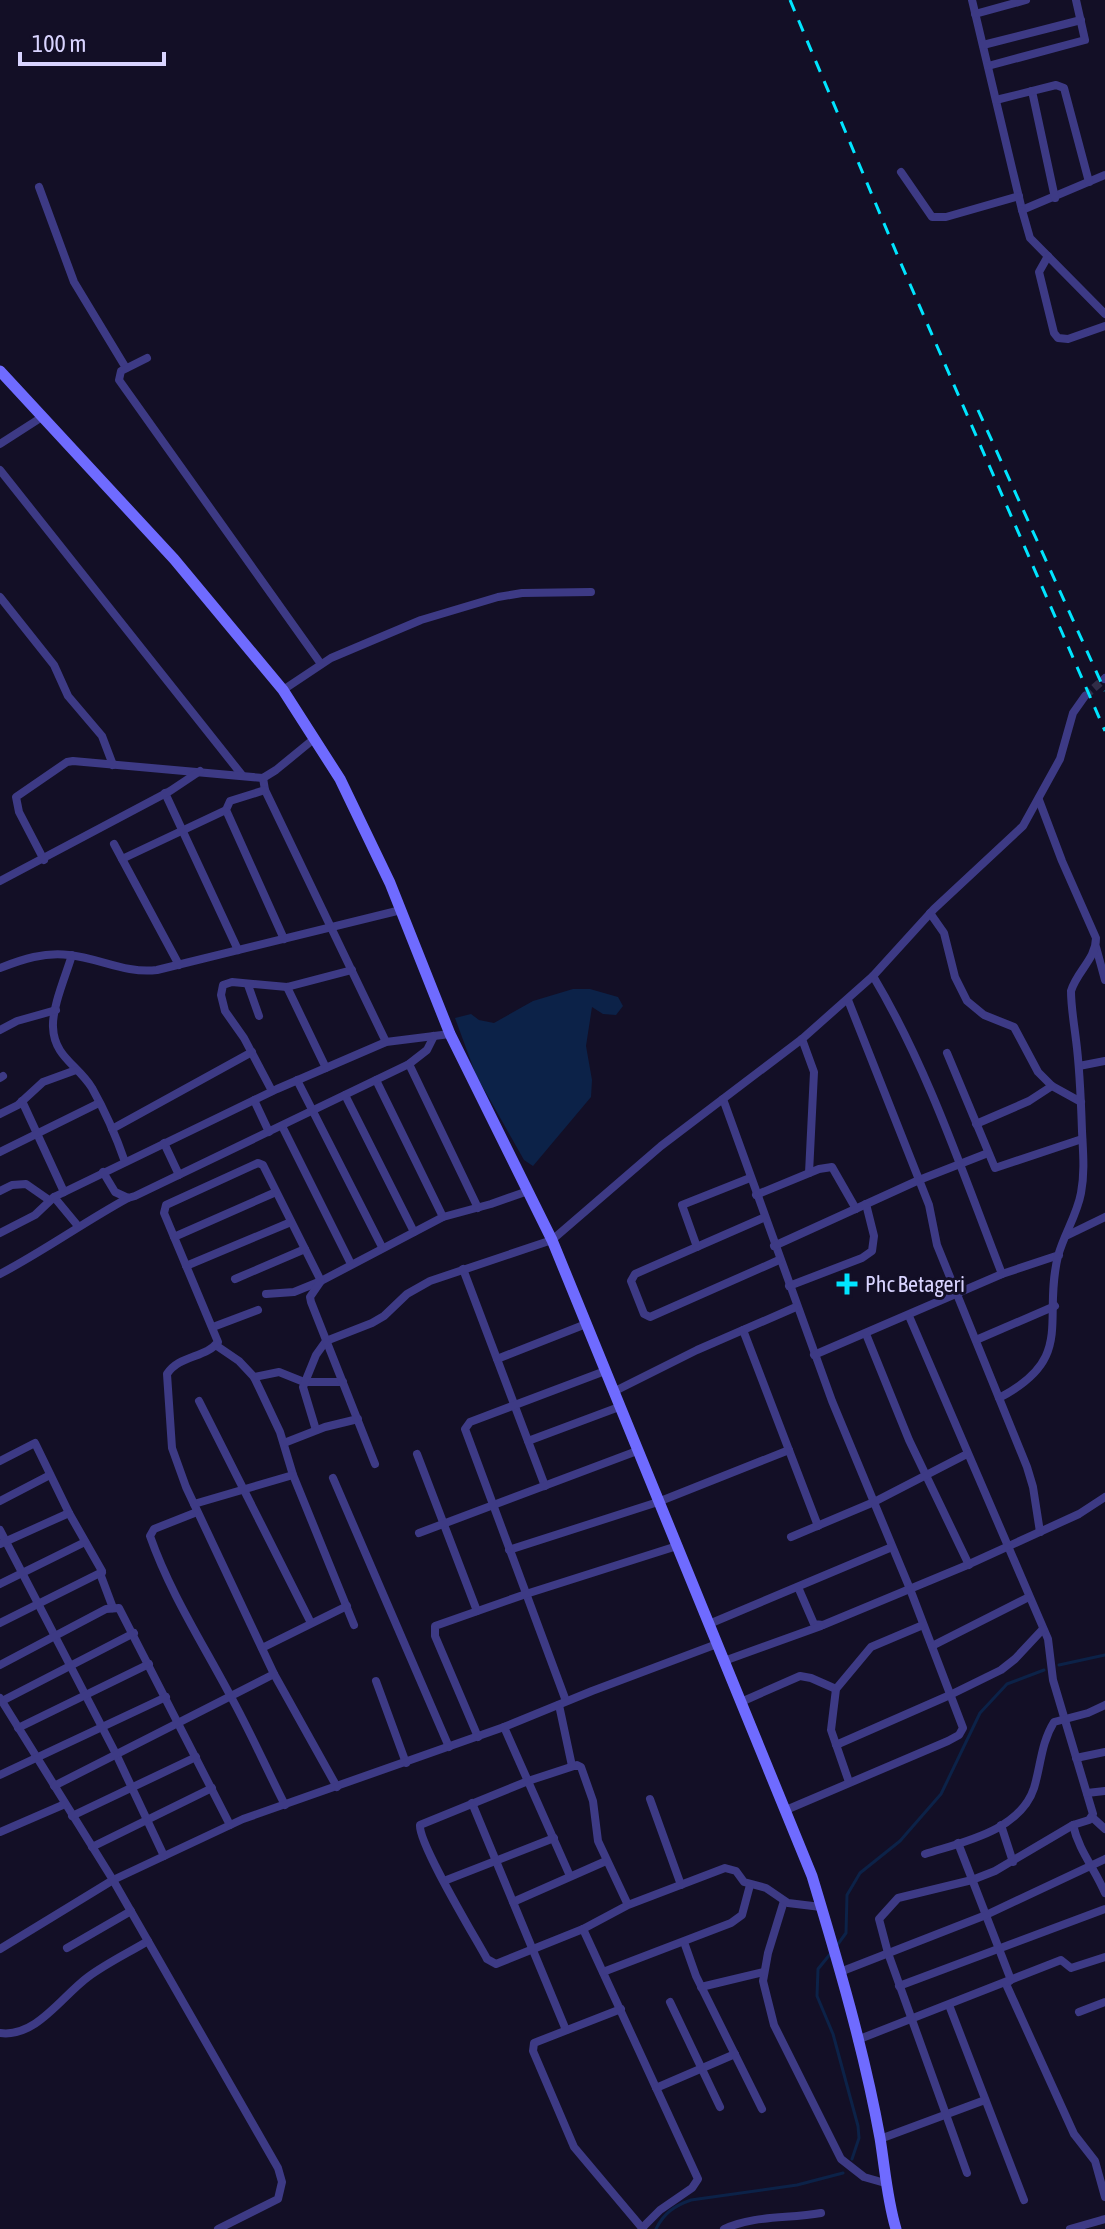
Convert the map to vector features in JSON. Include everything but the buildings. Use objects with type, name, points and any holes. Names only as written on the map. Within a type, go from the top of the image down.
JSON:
[{"type":"street","points":[[972,0],[1027,233],[1105,314]]},
{"type":"street","points":[[975,14],[1026,0]]},
{"type":"street","points":[[988,66],[1082,43],[1085,36],[1076,0]]},
{"type":"street","points":[[983,45],[1081,20]]},
{"type":"street","points":[[996,100],[1056,85],[1064,88],[1089,182]]},
{"type":"street","points":[[1032,91],[1055,198]]},
{"type":"street","points":[[901,172],[932,217],[946,217],[1019,196]]},
{"type":"street","points":[[1022,210],[1105,175]]},
{"type":"street","points":[[39,187],[74,282],[126,368]]},
{"type":"street","points":[[1048,256],[1039,272],[1054,333],[1058,338],[1068,339],[1105,326]]},
{"type":"street","points":[[147,358],[119,375],[122,385],[321,664]]},
{"type":"street","points":[[0,371],[174,559],[283,690],[340,779],[401,910],[450,1034],[552,1240],[786,1810],[832,1942],[880,2139],[885,2183],[896,2229]]},
{"type":"street","points":[[0,444],[42,417]]},
{"type":"street","points":[[0,470],[243,776]]},
{"type":"street","points":[[283,690],[321,664],[421,620],[522,593],[591,592]]},
{"type":"street","points":[[0,597],[54,665],[68,696],[102,736],[113,765]]},
{"type":"street","points":[[316,1430],[304,1394],[304,1382],[326,1341],[372,1323],[417,1288],[463,1269],[552,1240],[622,1178],[848,1000],[930,913],[1012,837],[1039,800],[1060,759],[1073,713],[1085,696]]},
{"type":"street","points":[[44,860],[19,812],[16,797],[67,762],[263,778],[315,738]]},
{"type":"street","points":[[0,881],[44,860],[200,771]]},
{"type":"street","points":[[263,778],[265,790],[386,1042]]},
{"type":"street","points":[[122,859],[226,810],[230,801],[265,790]]},
{"type":"street","points":[[165,793],[238,950]]},
{"type":"street","points":[[1039,800],[1062,861],[1091,923],[1105,980]]},
{"type":"street","points":[[226,810],[284,939]]},
{"type":"street","points":[[114,844],[179,965]]},
{"type":"street","points":[[1,965],[38,955],[72,955],[145,972],[401,910]]},
{"type":"street","points":[[930,913],[944,933],[955,977],[967,1001],[984,1015],[1014,1027],[1038,1072],[1052,1086],[1081,1102]]},
{"type":"street","points":[[999,1398],[1027,1383],[1036,1374],[1054,1331],[1059,1255],[1081,1193],[1083,1170],[1079,1066],[1071,991],[1074,980],[1096,947]]},
{"type":"street","points":[[72,955],[53,1023],[55,1044],[91,1086],[125,1162]]},
{"type":"street","points":[[272,1091],[252,1052],[225,1011],[221,989],[227,983],[287,987],[352,970]]},
{"type":"street","points":[[873,976],[902,1031],[1002,1274]]},
{"type":"street","points":[[248,985],[259,1016]]},
{"type":"street","points":[[287,987],[326,1068]]},
{"type":"street","points":[[848,1000],[919,1180],[932,1216],[937,1245],[1033,1487],[1040,1532]]},
{"type":"street","points":[[0,1030],[17,1021],[56,1010]]},
{"type":"street","points":[[1,1231],[35,1215],[52,1198],[297,1080],[386,1042],[450,1034]]},
{"type":"street","points":[[0,1274],[128,1198],[409,1064],[427,1050],[434,1036]]},
{"type":"street","points":[[802,1039],[814,1072],[809,1173]]},
{"type":"street","points":[[112,1129],[252,1052]]},
{"type":"street","points":[[947,1053],[993,1166],[999,1168],[1082,1139]]},
{"type":"street","points":[[1079,1066],[1105,1061]]},
{"type":"street","points":[[409,1064],[478,1208]]},
{"type":"street","points":[[0,1114],[22,1101],[43,1082],[76,1070]]},
{"type":"street","points":[[297,1080],[382,1247]]},
{"type":"street","points":[[376,1080],[443,1217]]},
{"type":"street","points":[[976,1124],[1029,1101],[1052,1086]]},
{"type":"street","points":[[345,1095],[414,1232]]},
{"type":"street","points":[[723,1099],[814,1355],[963,1728],[959,1735],[786,1810]]},
{"type":"street","points":[[254,1100],[269,1132]]},
{"type":"street","points":[[22,1101],[64,1192]]},
{"type":"street","points":[[0,1152],[99,1103]]},
{"type":"street","points":[[282,1126],[351,1264]]},
{"type":"street","points":[[164,1143],[179,1175]]},
{"type":"street","points":[[774,1246],[919,1180],[988,1153]]},
{"type":"street","points":[[217,1346],[217,1337],[163,1208],[258,1163],[263,1165],[319,1284]]},
{"type":"street","points":[[756,1195],[832,1167],[856,1209]]},
{"type":"street","points":[[103,1172],[115,1192],[128,1198]]},
{"type":"street","points":[[697,1247],[682,1205],[750,1178]]},
{"type":"street","points":[[0,1191],[12,1185],[26,1184],[52,1198],[78,1226]]},
{"type":"street","points":[[266,1294],[284,1295],[319,1284],[382,1247],[443,1217],[528,1191]]},
{"type":"street","points":[[174,1237],[276,1192]]},
{"type":"street","points":[[789,1286],[862,1258],[872,1251],[874,1236],[866,1204]]},
{"type":"street","points":[[1067,1235],[1105,1217]]},
{"type":"street","points":[[763,1218],[631,1277],[646,1316],[653,1316],[779,1260]]},
{"type":"street","points":[[188,1269],[291,1222]]},
{"type":"street","points":[[235,1279],[305,1249]]},
{"type":"street","points":[[814,1355],[1002,1274],[1059,1255]]},
{"type":"street","points":[[463,1269],[545,1486]]},
{"type":"street","points":[[319,1284],[310,1297],[375,1464]]},
{"type":"street","points":[[976,1340],[1055,1306]]},
{"type":"street","points":[[613,1392],[796,1307]]},
{"type":"street","points":[[213,1327],[258,1310]]},
{"type":"street","points":[[909,1316],[1043,1629],[1050,1649],[1053,1680],[1093,1818],[1105,1829]]},
{"type":"street","points":[[497,1359],[586,1324]]},
{"type":"street","points":[[743,1330],[818,1526]]},
{"type":"street","points":[[866,1334],[909,1440],[969,1565]]},
{"type":"street","points":[[217,1346],[239,1361],[254,1377],[284,1443],[293,1475],[354,1625]]},
{"type":"street","points":[[217,1346],[175,1364],[167,1374],[172,1448],[196,1508],[274,1674],[337,1787]]},
{"type":"street","points":[[572,1766],[562,1703],[526,1594],[465,1429],[470,1422],[605,1371]]},
{"type":"street","points":[[254,1377],[279,1372],[304,1382],[343,1382]]},
{"type":"street","points":[[199,1401],[311,1623]]},
{"type":"street","points":[[528,1441],[619,1407]]},
{"type":"street","points":[[284,1443],[316,1430],[358,1419]]},
{"type":"street","points":[[0,1461],[35,1443],[102,1571],[101,1576],[113,1607],[123,1611],[230,1825]]},
{"type":"street","points":[[509,1550],[658,1502],[789,1450]]},
{"type":"street","points":[[419,1533],[637,1451]]},
{"type":"street","points":[[417,1454],[477,1611]]},
{"type":"street","points":[[791,1537],[874,1502],[967,1454]]},
{"type":"street","points":[[0,1501],[50,1475]]},
{"type":"street","points":[[285,1805],[231,1696],[182,1609],[150,1536],[154,1529],[196,1508],[244,1489],[293,1475]]},
{"type":"street","points":[[333,1478],[449,1747]]},
{"type":"street","points":[[724,1661],[823,1625],[969,1565],[1087,1509],[1105,1497]]},
{"type":"street","points":[[3,1543],[69,1513]]},
{"type":"street","points":[[0,1530],[3,1543],[71,1665],[164,1856]]},
{"type":"street","points":[[0,1584],[85,1542]]},
{"type":"street","points":[[478,1737],[433,1630],[439,1624],[677,1546]]},
{"type":"street","points":[[709,1624],[892,1547]]},
{"type":"street","points":[[0,1623],[102,1571]]},
{"type":"street","points":[[798,1587],[814,1624],[823,1625]]},
{"type":"street","points":[[932,1646],[1029,1597]]},
{"type":"street","points":[[262,1648],[347,1606]]},
{"type":"street","points":[[0,1665],[113,1607]]},
{"type":"street","points":[[849,1782],[831,1725],[836,1689],[871,1647],[923,1625]]},
{"type":"street","points":[[836,1745],[1001,1670],[1043,1629]]},
{"type":"street","points":[[134,1633],[1,1699],[113,1880],[278,2168],[282,2182],[278,2199],[218,2229]]},
{"type":"street","points":[[0,1949],[113,1880],[230,1825],[478,1737],[717,1644]]},
{"type":"street","points":[[18,1728],[149,1664]]},
{"type":"street","points":[[54,1786],[274,1674]]},
{"type":"street","points":[[741,1702],[800,1676],[836,1689]]},
{"type":"street","points":[[376,1681],[406,1763]]},
{"type":"street","points":[[0,1775],[166,1697]]},
{"type":"street","points":[[925,1854],[984,1835],[1024,1806],[1030,1798],[1047,1735],[1054,1722],[1105,1705]]},
{"type":"street","points":[[0,1721],[11,1715]]},
{"type":"street","points":[[504,1727],[570,1876]]},
{"type":"street","points":[[1076,1758],[1105,1752]]},
{"type":"street","points":[[72,1816],[196,1757]]},
{"type":"street","points":[[628,1905],[595,1832],[593,1801],[581,1767],[572,1766],[528,1781],[420,1825],[421,1835],[444,1881],[491,1963],[503,1963],[583,1929],[628,1905],[725,1868],[736,1871],[750,1885],[766,1888],[784,1901],[821,1907]]},
{"type":"street","points":[[92,1847],[212,1788]]},
{"type":"street","points":[[1087,1793],[1105,1791]]},
{"type":"street","points":[[650,1799],[681,1885]]},
{"type":"street","points":[[472,1803],[566,2030]]},
{"type":"street","points":[[0,1832],[65,1804]]},
{"type":"street","points":[[967,2173],[899,1986],[879,1919],[893,1902],[972,1880],[1013,1862],[1073,1825],[1093,1818]]},
{"type":"street","points":[[1001,1825],[1013,1862]]},
{"type":"street","points":[[1073,1825],[1083,1855],[1105,1893]]},
{"type":"street","points":[[444,1881],[554,1838]]},
{"type":"street","points":[[958,1843],[1011,1980]]},
{"type":"street","points":[[838,1966],[888,1953],[986,1915],[1105,1859]]},
{"type":"street","points":[[513,1902],[606,1861]]},
{"type":"street","points":[[603,1972],[738,1919],[750,1885]]},
{"type":"street","points":[[784,1901],[764,1972],[764,1992],[774,2025],[834,2147],[852,2169],[871,2180],[885,2183]]},
{"type":"street","points":[[899,1986],[1105,1909]]},
{"type":"street","points":[[67,1948],[131,1911]]},
{"type":"street","points":[[583,1929],[621,2009],[698,2179],[692,2188],[660,2210],[643,2228],[574,2147],[533,2051],[534,2043],[621,2009]]},
{"type":"street","points":[[0,2033],[15,2033],[29,2027],[90,1975],[148,1941]]},
{"type":"street","points":[[684,1942],[701,1987],[762,2109]]},
{"type":"street","points":[[857,2040],[1061,1960],[1071,1968],[1105,1957]]},
{"type":"street","points":[[701,1987],[764,1972]]},
{"type":"street","points":[[1011,1980],[1006,1984],[1074,2134],[1095,2161],[1105,2197]]},
{"type":"street","points":[[670,2002],[720,2107]]},
{"type":"street","points":[[1079,2012],[1105,2002]]},
{"type":"street","points":[[949,2005],[1024,2200]]},
{"type":"street","points":[[656,2088],[735,2054]]},
{"type":"street","points":[[880,2139],[985,2100]]},
{"type":"street","points":[[724,2229],[755,2219],[821,2213]]},
{"type":"street","points":[[1070,2229],[1105,2219]]},
{"type":"water","points":[[573,989],[590,989],[618,997],[623,1006],[616,1015],[603,1014],[592,1007],[586,1046],[592,1080],[591,1097],[533,1166],[524,1160],[476,1075],[455,1018],[471,1014],[479,1020],[494,1023],[533,1001]]},
{"type":"waterway","points":[[1059,1665],[1105,1655]]},
{"type":"waterway","points":[[838,1944],[846,1933],[847,1895],[860,1873],[900,1841],[941,1794],[980,1713],[1007,1684],[1044,1670]]},
{"type":"waterway","points":[[831,1953],[818,1969],[817,1996],[833,2034],[858,2126],[859,2138],[852,2159]]},
{"type":"waterway","points":[[656,2229],[670,2211],[691,2200],[797,2185],[843,2173]]},
{"type":"tunnel","points":[[1085,696],[1104,679]]},
{"type":"railway","points":[[790,0],[1105,731]]},
{"type":"railway","points":[[978,410],[1105,691]]},
{"type":"place","name":"Phc Betageri","points":[[847,1284]]}]
